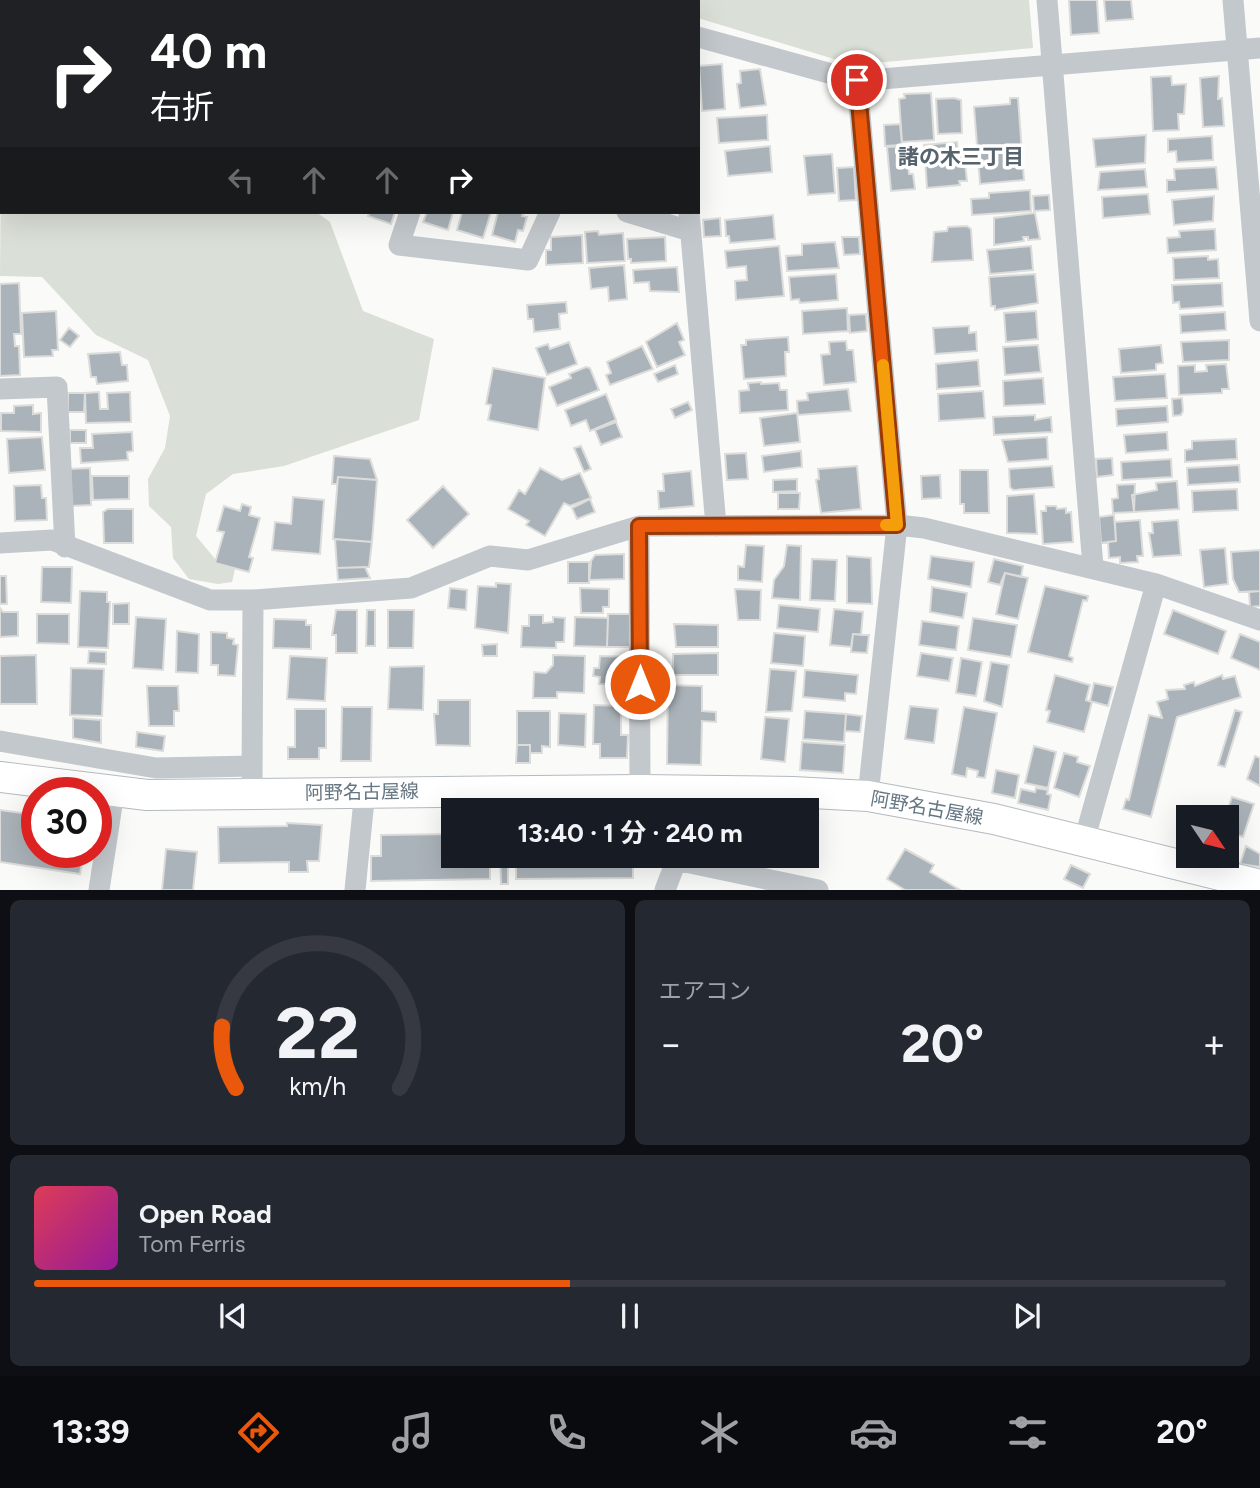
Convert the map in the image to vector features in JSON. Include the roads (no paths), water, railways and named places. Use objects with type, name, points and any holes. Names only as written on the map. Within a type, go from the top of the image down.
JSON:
[{"type":"main road","name":"阿野名古屋線","points":[[0,777],[146,795],[252,780],[365,790],[640,790],[679,798]]},
{"type":"main road","name":"阿野名古屋線","points":[[798,798],[868,796],[994,819],[1260,885]]},
{"type":"street","points":[[1046,0],[1093,567]]},
{"type":"street","points":[[1233,0],[1260,321]]},
{"type":"street","points":[[700,38],[857,80],[1053,67],[1260,48]]},
{"type":"street","points":[[857,80],[897,525],[868,796]]},
{"type":"street","points":[[409,214],[399,245],[528,260],[549,214]]},
{"type":"street","points":[[641,214],[689,221],[716,526]]},
{"type":"street","points":[[0,389],[57,387],[65,547]]},
{"type":"street","points":[[0,543],[52,540],[210,600],[253,600],[411,588],[490,556],[528,560],[639,526],[897,525],[924,528],[1093,567],[1156,584],[1260,620]]},
{"type":"street","points":[[639,526],[640,790]]},
{"type":"street","points":[[1084,841],[1156,584]]},
{"type":"street","points":[[0,741],[156,768],[252,780],[253,600]]},
{"type":"street","points":[[355,890],[365,790]]},
{"type":"street","points":[[99,890],[114,792]]},
{"type":"street","points":[[664,890],[673,868]]},
{"type":"street","points":[[721,868],[818,890]]},
{"type":"district","name":"諸の木三丁目","points":[[961,156]]}]
